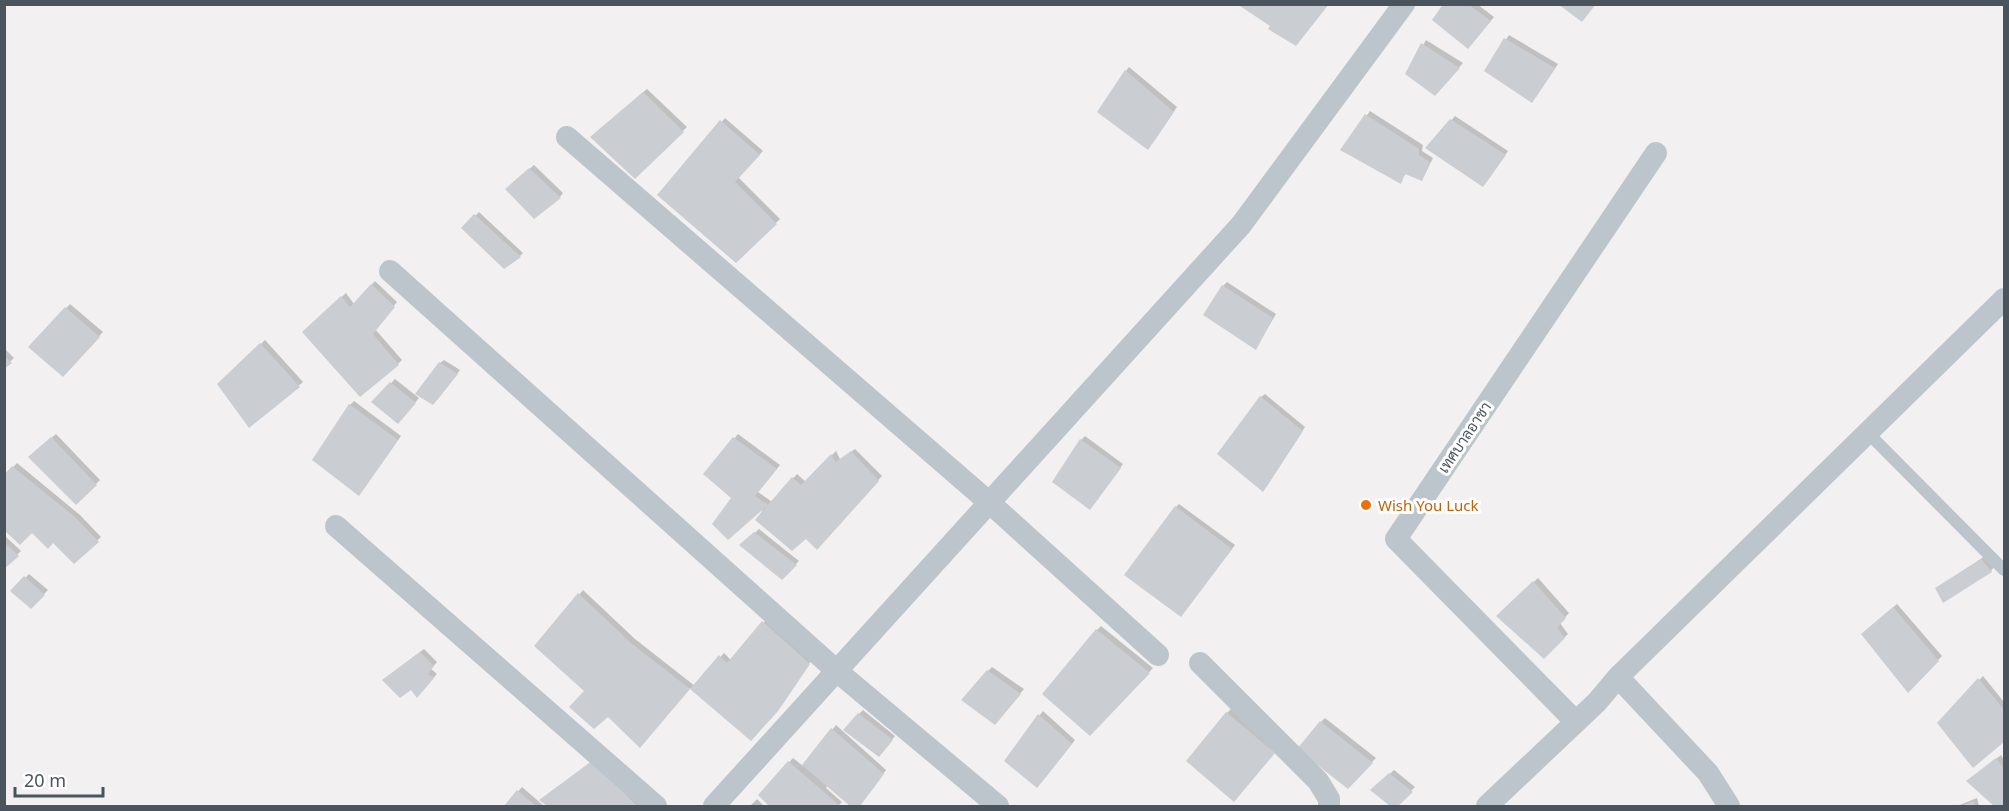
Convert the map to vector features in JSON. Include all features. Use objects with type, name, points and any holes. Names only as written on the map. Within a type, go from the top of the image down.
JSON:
[{"type":"street","points":[[714,807],[991,504],[1241,225],[1404,4]]},
{"type":"street","points":[[567,137],[991,504],[1158,655]]},
{"type":"street","name":"เทศบาลอาชา","points":[[1576,722],[1396,539],[1656,153]]},
{"type":"street","points":[[390,271],[838,672],[998,807]]},
{"type":"street","points":[[1487,807],[2004,299]]},
{"type":"street","points":[[336,526],[656,807]]},
{"type":"street","points":[[1200,663],[1318,781],[1329,799],[1329,807]]},
{"type":"street","points":[[1618,677],[1708,773],[1729,807]]},
{"type":"lane","points":[[1867,432],[2004,570]]},
{"type":"building","points":[[1237,4],[1329,4],[1296,46],[1268,29],[1270,26]]},
{"type":"building","points":[[1443,4],[1468,4],[1491,21],[1468,49],[1432,20]]},
{"type":"building","points":[[1558,4],[1596,4],[1582,22]]},
{"type":"building","points":[[1504,38],[1555,68],[1532,103],[1484,71]]},
{"type":"building","points":[[1421,43],[1460,68],[1435,96],[1405,74]]},
{"type":"building","points":[[1125,70],[1174,112],[1148,150],[1097,112]]},
{"type":"building","points":[[643,92],[684,132],[635,179],[590,137]]},
{"type":"building","points":[[1365,114],[1419,149],[1419,155],[1430,162],[1422,181],[1405,174],[1401,184],[1340,150]]},
{"type":"building","points":[[1450,119],[1506,155],[1483,187],[1425,148]]},
{"type":"building","points":[[720,120],[760,155],[735,182],[777,224],[736,263],[657,195]]},
{"type":"building","points":[[529,168],[561,198],[534,219],[505,189]]},
{"type":"building","points":[[474,214],[521,257],[504,269],[461,228]]},
{"type":"building","points":[[371,284],[395,307],[373,334],[399,365],[360,397],[302,332],[341,296],[350,307]]},
{"type":"building","points":[[1222,285],[1273,318],[1256,350],[1203,315]]},
{"type":"building","points":[[65,307],[100,337],[63,377],[28,347]]},
{"type":"building","points":[[260,343],[300,387],[249,428],[217,384]]},
{"type":"building","points":[[4,356],[12,363],[4,369]]},
{"type":"building","points":[[439,362],[458,374],[433,405],[415,394]]},
{"type":"building","points":[[390,382],[416,403],[398,424],[371,402]]},
{"type":"building","points":[[1260,396],[1303,431],[1263,492],[1217,454]]},
{"type":"building","points":[[349,404],[398,440],[359,496],[312,460]]},
{"type":"building","points":[[51,437],[97,485],[76,505],[28,457]]},
{"type":"building","points":[[733,437],[777,469],[755,496],[768,505],[728,540],[712,524],[731,498],[703,474]]},
{"type":"building","points":[[1080,439],[1121,468],[1090,510],[1052,482]]},
{"type":"building","points":[[851,451],[879,481],[817,550],[806,539],[792,551],[755,520],[792,477],[801,485],[831,454],[836,462]]},
{"type":"building","points":[[12,466],[76,518],[99,542],[74,564],[53,543],[48,549],[32,533],[20,545],[4,530],[4,475]]},
{"type":"building","points":[[1175,506],[1232,549],[1181,617],[1124,575]]},
{"type":"building","points":[[754,532],[797,565],[782,580],[739,545]]},
{"type":"building","points":[[4,542],[19,556],[4,569]]},
{"type":"building","points":[[1981,559],[1992,572],[1943,603],[1935,588]]},
{"type":"building","points":[[24,576],[45,595],[31,609],[10,591]]},
{"type":"building","points":[[1533,581],[1566,618],[1557,628],[1565,638],[1544,659],[1496,616]]},
{"type":"building","points":[[578,593],[631,643],[690,689],[640,748],[608,717],[594,729],[569,707],[584,691],[534,646]]},
{"type":"building","points":[[1893,607],[1939,661],[1908,693],[1861,634]]},
{"type":"building","points":[[762,621],[810,664],[778,711],[751,741],[690,689],[719,655],[727,663]]},
{"type":"building","points":[[1096,629],[1150,673],[1090,736],[1042,694]]},
{"type":"building","points":[[420,652],[434,666],[428,674],[434,678],[417,698],[411,690],[400,698],[382,680]]},
{"type":"building","points":[[987,670],[1021,694],[995,725],[961,700]]},
{"type":"building","points":[[1978,678],[2004,710],[2004,742],[1973,768],[1937,723]]},
{"type":"building","points":[[1226,712],[1275,753],[1234,802],[1186,761]]},
{"type":"building","points":[[858,713],[893,740],[879,757],[843,730]]},
{"type":"building","points":[[1038,714],[1072,744],[1037,788],[1004,761]]},
{"type":"building","points":[[1320,721],[1373,763],[1348,789],[1297,749]]},
{"type":"building","points":[[831,728],[884,774],[860,806],[850,806],[802,765]]},
{"type":"building","points":[[1996,758],[2004,769],[2004,806],[1994,806],[1966,781]]},
{"type":"building","points":[[592,761],[637,806],[547,806],[539,800]]},
{"type":"building","points":[[788,761],[840,806],[769,806],[758,795]]},
{"type":"building","points":[[1389,773],[1413,792],[1398,806],[1390,806],[1370,790]]},
{"type":"building","points":[[517,790],[536,806],[504,806]]},
{"type":"building","points":[[1974,801],[1975,806],[1960,806]]},
{"type":"place","name":"Wish You Luck","points":[[1366,505]]}]
